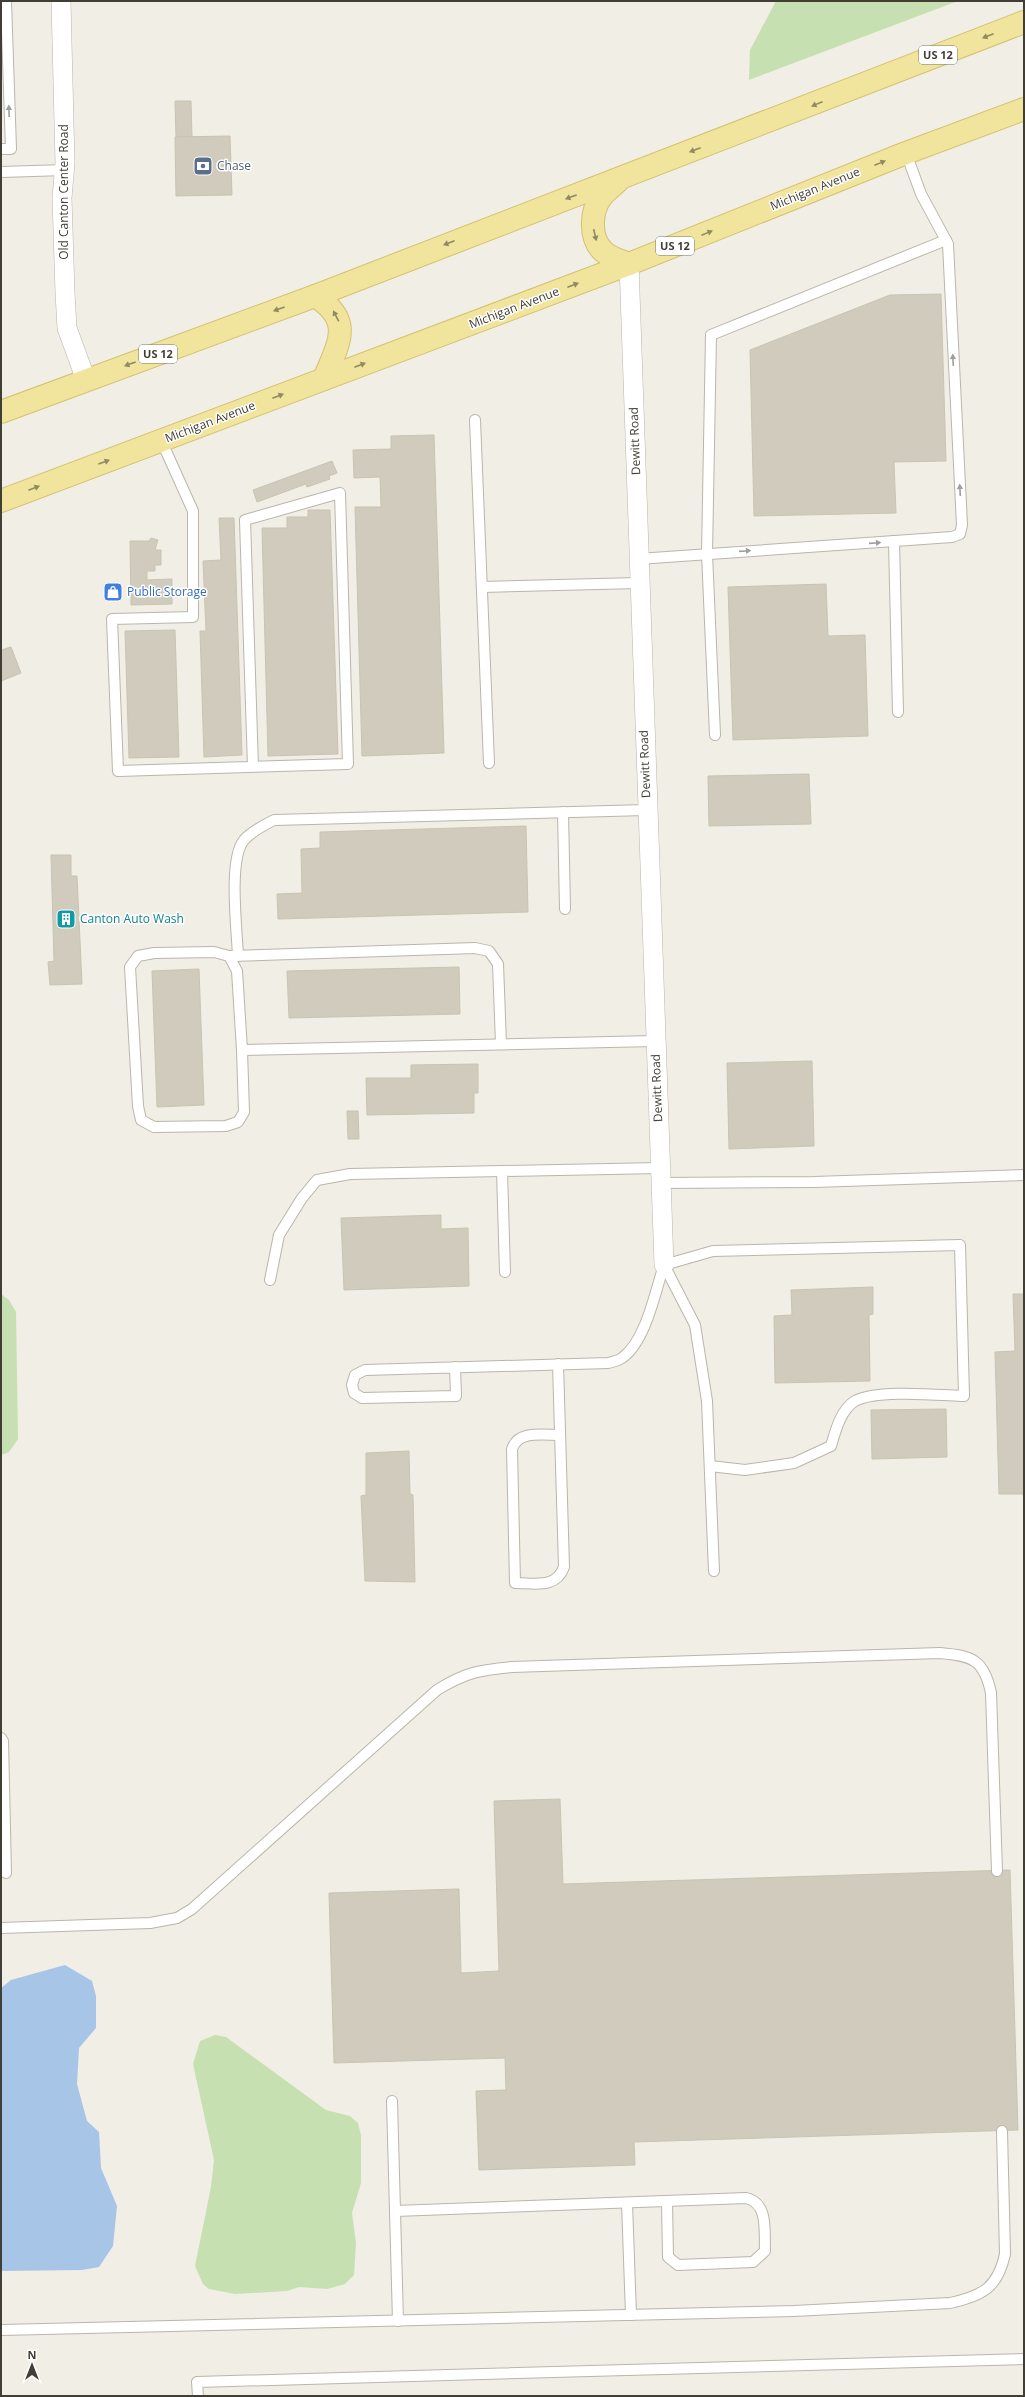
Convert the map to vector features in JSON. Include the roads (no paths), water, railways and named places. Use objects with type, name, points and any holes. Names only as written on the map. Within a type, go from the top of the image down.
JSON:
[{"type":"main road","name":"US 12","points":[[1,412],[315,296],[1024,22]]},
{"type":"main road","name":"Michigan Avenue","points":[[1,501],[629,264],[906,153],[1024,109]]},
{"type":"main road","points":[[620,179],[601,196],[593,218],[594,230],[597,244],[604,252],[629,264]]},
{"type":"main road","points":[[315,296],[328,304],[337,316],[340,325],[339,341],[324,379]]},
{"type":"street","name":"Old Canton Center Road","points":[[61,1],[65,170],[62,206],[67,328],[86,380]]},
{"type":"street","name":"Dewitt Road","points":[[629,264],[646,810],[664,1265]]},
{"type":"lane","points":[[1,150],[11,150],[6,1]]},
{"type":"lane","points":[[638,559],[952,537],[960,534],[962,525],[948,244],[921,194],[906,153]]},
{"type":"lane","points":[[1,172],[65,170]]},
{"type":"lane","points":[[715,735],[706,554],[711,335],[946,240]]},
{"type":"lane","points":[[475,420],[489,763]]},
{"type":"lane","points":[[161,440],[193,511],[193,617],[112,619],[118,771],[253,767],[348,764],[340,493],[245,520],[253,767]]},
{"type":"lane","points":[[894,541],[898,712]]},
{"type":"lane","points":[[482,587],[639,583]]},
{"type":"lane","points":[[501,1044],[498,964],[489,951],[475,948],[233,956],[214,952],[154,953],[138,956],[130,967],[138,1106],[141,1120],[154,1127],[226,1126],[238,1122],[244,1112],[237,971],[233,956],[235,871],[238,852],[244,840],[258,828],[274,820],[646,810]]},
{"type":"lane","points":[[563,812],[565,909]]},
{"type":"lane","points":[[242,1050],[655,1041]]},
{"type":"lane","points":[[502,1171],[505,1272]]},
{"type":"lane","points":[[270,1280],[280,1235],[302,1198],[317,1180],[350,1174],[502,1171],[660,1175],[814,1182],[1024,1175]]},
{"type":"lane","points":[[664,1265],[713,1251],[960,1245],[964,1396],[888,1394],[854,1401],[837,1422],[831,1446],[794,1463],[745,1470],[710,1466]]},
{"type":"lane","points":[[455,1367],[456,1396],[362,1398],[354,1393],[352,1384],[355,1375],[365,1370],[455,1367],[558,1364],[608,1363],[621,1359],[631,1350],[646,1322],[664,1265]]},
{"type":"lane","points":[[664,1265],[695,1325],[707,1401],[714,1571]]},
{"type":"lane","points":[[558,1364],[564,1567],[560,1577],[553,1582],[515,1583],[512,1449],[514,1441],[520,1437],[560,1435]]},
{"type":"lane","points":[[1,1928],[150,1923],[177,1918],[192,1909],[437,1690],[456,1678],[475,1671],[512,1667],[940,1653],[971,1659],[981,1665],[988,1677],[990,1693],[997,1871]]},
{"type":"lane","points":[[1,1738],[6,1873]]},
{"type":"lane","points":[[392,2101],[398,2321]]},
{"type":"lane","points":[[1,2330],[794,2311],[950,2303],[970,2299],[988,2289],[1001,2271],[1005,2254],[1002,2131]]},
{"type":"lane","points":[[395,2212],[627,2202],[746,2198],[755,2200],[760,2205],[763,2214],[765,2251],[753,2262],[678,2265],[668,2257],[668,2201]]},
{"type":"lane","points":[[627,2202],[631,2315]]},
{"type":"lane","points":[[198,2396],[198,2382],[1024,2359]]},
{"type":"water","points":[[65,1965],[92,1981],[96,1996],[96,2028],[79,2048],[77,2084],[87,2121],[99,2132],[101,2168],[117,2206],[113,2246],[99,2267],[82,2270],[1,2271],[1,1988],[11,1980]]},
{"type":"place","name":"Chase","points":[[203,166]]},
{"type":"place","name":"Public Storage","points":[[113,592]]},
{"type":"place","name":"Canton Auto Wash","points":[[66,919]]}]
